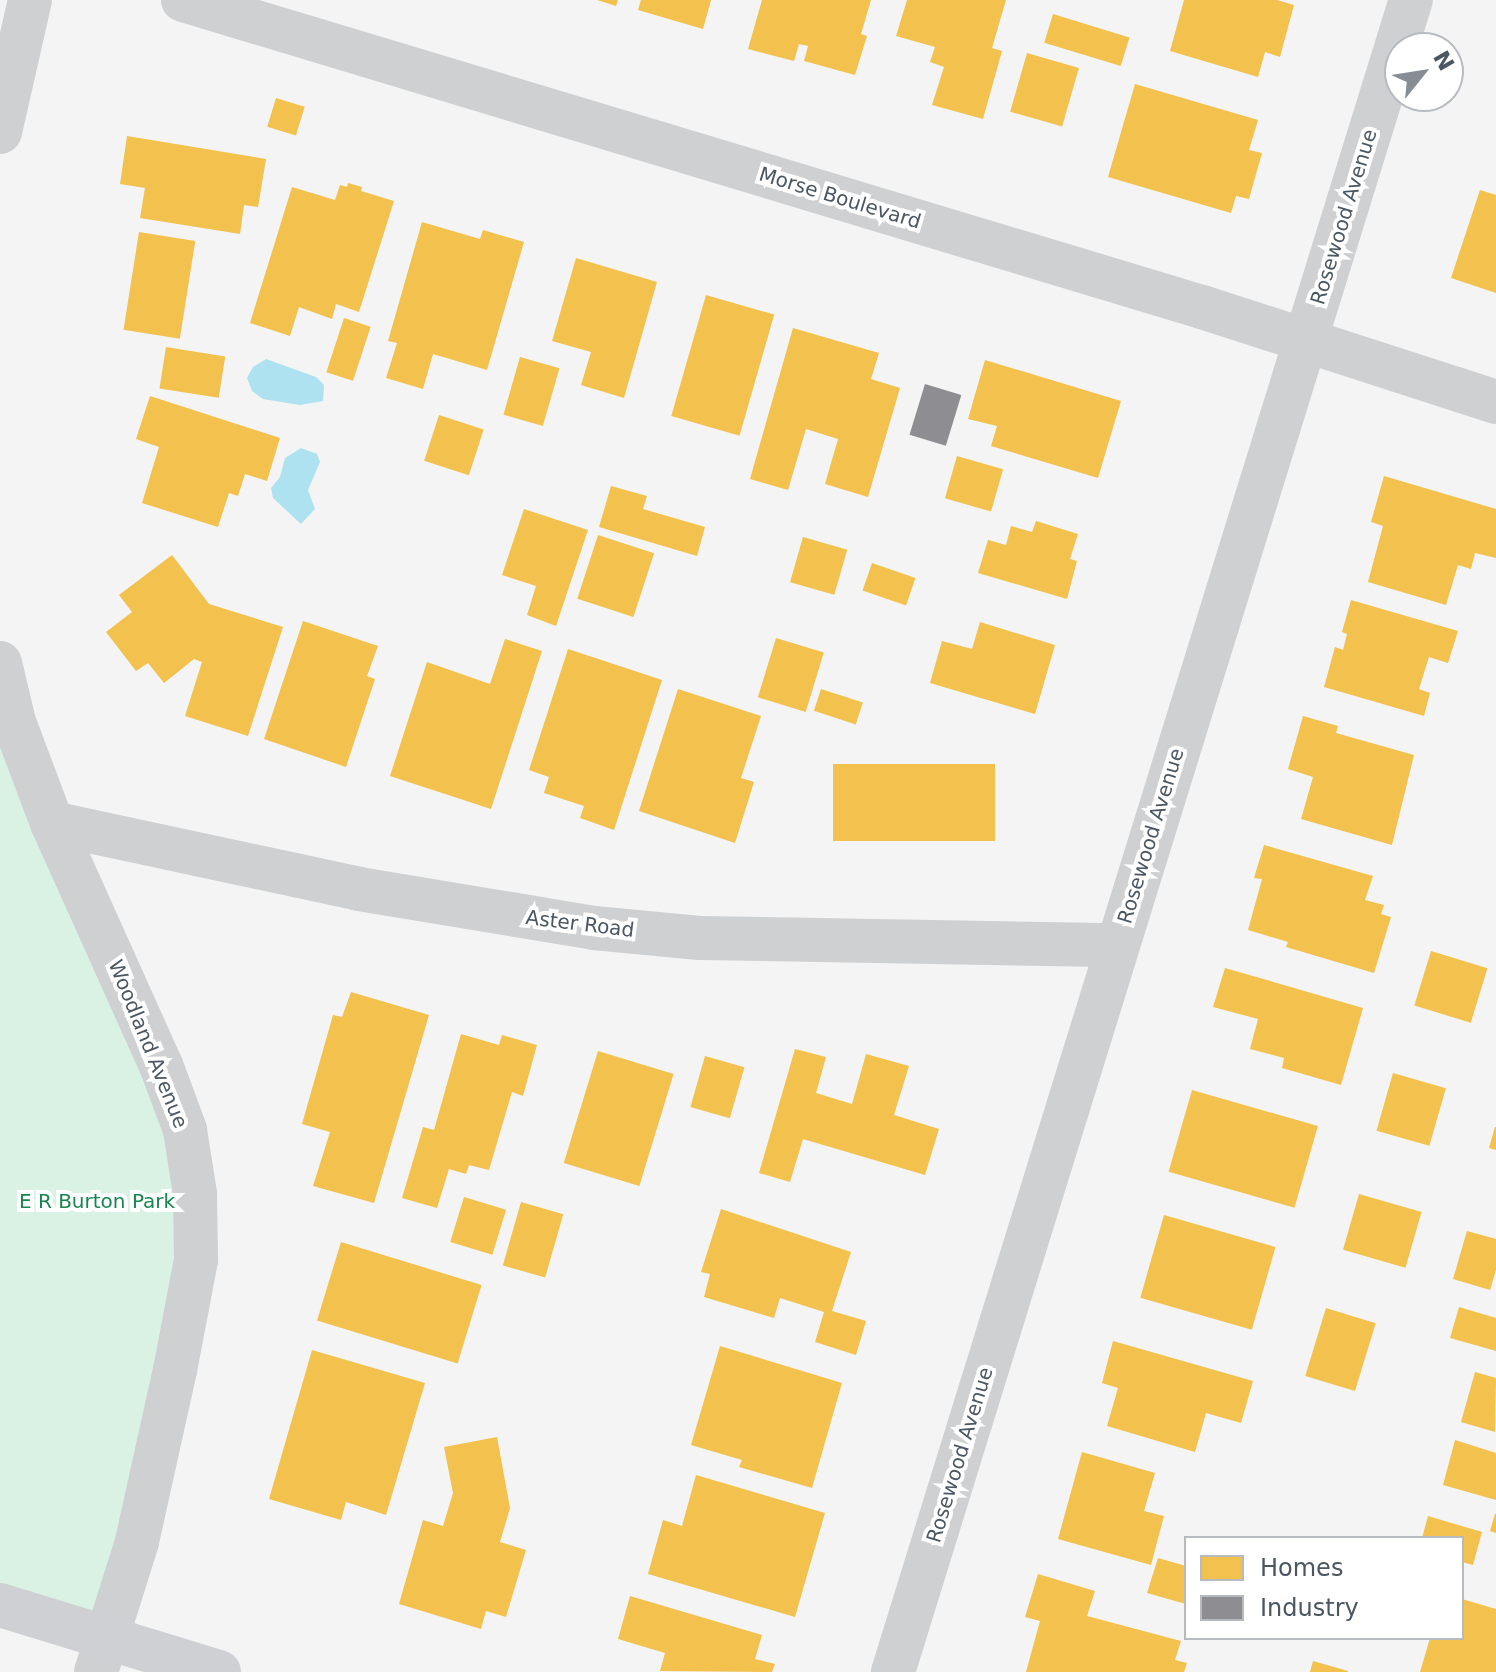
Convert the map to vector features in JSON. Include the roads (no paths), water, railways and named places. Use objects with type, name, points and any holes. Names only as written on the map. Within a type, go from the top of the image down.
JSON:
[{"type":"main road","points":[[0,1605],[101,1655],[219,1672]]},
{"type":"street","points":[[0,132],[30,0]]},
{"type":"street","name":"Morse Boulevard","points":[[183,0],[1202,307],[1496,402]]},
{"type":"street","name":"Rosewood Avenue","points":[[893,1672],[1411,0]]},
{"type":"street","name":"Woodland Avenue","points":[[0,663],[14,722],[52,823],[161,1065],[185,1130],[195,1194],[196,1260],[175,1370],[137,1542],[101,1655]]},
{"type":"street","name":"Aster Road","points":[[52,823],[359,889],[594,928],[700,938],[1117,945]]},
{"type":"water","points":[[266,359],[316,377],[324,385],[323,401],[300,405],[263,399],[252,391],[247,378],[253,367]]},
{"type":"water","points":[[301,448],[317,454],[320,462],[308,490],[315,509],[301,524],[273,498],[271,488],[280,477],[285,458]]},
{"type":"park label","name":"E R Burton Park","points":[[97,1201]]}]
